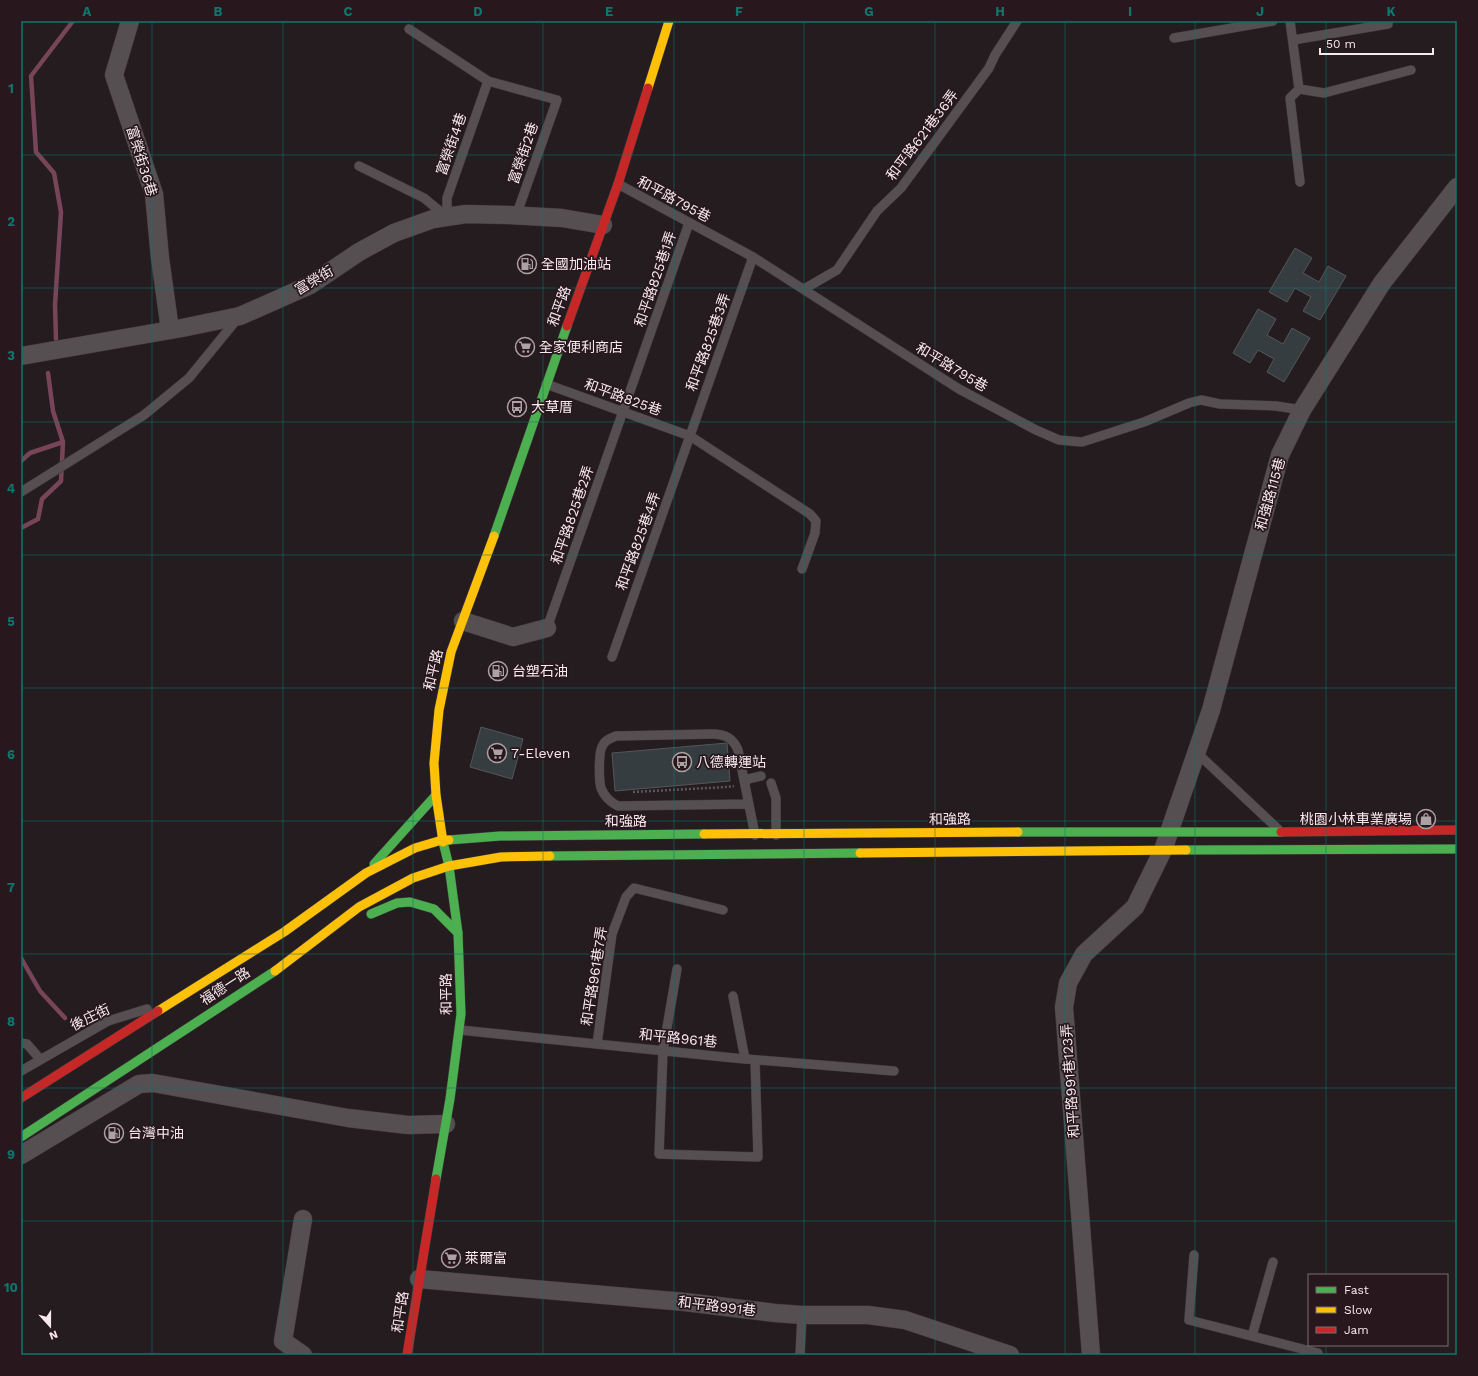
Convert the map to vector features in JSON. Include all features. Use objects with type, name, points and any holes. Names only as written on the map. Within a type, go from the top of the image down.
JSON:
[{"type":"street","name":"富榮街36巷","points":[[130,21],[114,75],[154,194],[160,258],[170,330]]},
{"type":"street","name":"和平路","points":[[407,1355],[446,1124],[461,1014],[458,933],[449,866],[442,840],[436,795],[434,763],[439,710],[451,652],[493,540],[546,384],[618,184],[669,21]]},
{"type":"street","name":"和強路115巷","points":[[1166,841],[1211,710],[1280,456],[1302,410],[1382,283],[1457,187]]},
{"type":"street","name":"富榮街","points":[[21,356],[240,316],[310,285],[360,252],[394,233],[433,219],[466,214],[562,218],[603,225]]},
{"type":"street","points":[[463,621],[513,637],[547,628]]},
{"type":"street","points":[[366,873],[436,795]]},
{"type":"street","name":"和強路","points":[[449,866],[501,857],[755,844],[1166,841],[1282,832],[1457,830]]},
{"type":"street","name":"和強路","points":[[442,840],[500,836],[755,844],[1166,841],[1457,849]]},
{"type":"street","name":"福德一路","points":[[21,1098],[284,932],[366,873],[415,848],[442,840]]},
{"type":"street","name":"和平路991巷123弄","points":[[1091,1355],[1064,1007],[1068,983],[1084,954],[1135,907],[1166,841]]},
{"type":"street","name":"福德一路","points":[[21,1137],[277,969],[359,907],[413,878],[449,866]]},
{"type":"street","points":[[362,919],[398,903],[410,902],[434,909],[458,933]]},
{"type":"street","points":[[277,969],[349,926]]},
{"type":"street","points":[[21,1155],[140,1084],[153,1083],[348,1118],[408,1125],[446,1124]]},
{"type":"street","points":[[303,1219],[283,1341],[303,1355]]},
{"type":"street","name":"和平路991巷","points":[[419,1279],[685,1302],[802,1315],[868,1315],[905,1320],[1010,1355]]},
{"type":"lane","name":"和平路621巷36弄","points":[[804,289],[837,270],[877,211],[901,188],[985,74],[995,55],[1017,21]]},
{"type":"lane","points":[[1174,38],[1273,21]]},
{"type":"lane","points":[[1290,21],[1299,89]]},
{"type":"lane","points":[[1292,40],[1388,24],[1388,21]]},
{"type":"lane","points":[[409,29],[488,81]]},
{"type":"lane","points":[[1299,89],[1324,93],[1411,70]]},
{"type":"lane","name":"富榮街2巷","points":[[488,81],[556,100],[516,216]]},
{"type":"lane","name":"富榮街4巷","points":[[447,217],[447,198],[488,81]]},
{"type":"lane","points":[[1299,89],[1290,98],[1300,182]]},
{"type":"lane","points":[[359,166],[424,198],[447,217]]},
{"type":"lane","name":"和平路795巷","points":[[618,184],[753,257],[959,389],[1036,430],[1059,440],[1082,442],[1144,422],[1188,403],[1201,400],[1220,404],[1276,406],[1302,410]]},
{"type":"lane","name":"和平路825巷1弄","points":[[623,412],[689,223]]},
{"type":"lane","name":"和平路825巷3弄","points":[[690,436],[753,257]]},
{"type":"lane","points":[[21,492],[144,415],[189,378],[240,316]]},
{"type":"lane","name":"和平路825巷","points":[[546,384],[690,436],[810,514],[816,521],[815,533],[802,570]]},
{"type":"lane","name":"和平路825巷2弄","points":[[547,628],[623,412]]},
{"type":"lane","name":"和平路825巷4弄","points":[[612,657],[690,436]]},
{"type":"lane","points":[[749,804],[618,806],[611,802],[601,787],[600,753],[603,744],[616,736],[718,734],[727,736],[736,743],[738,750],[749,804],[755,844]]},
{"type":"lane","points":[[1196,752],[1282,832]]},
{"type":"lane","points":[[745,783],[748,779],[761,776]]},
{"type":"lane","points":[[771,784],[776,798],[776,844]]},
{"type":"lane","name":"和平路961巷7弄","points":[[597,1044],[612,934],[626,897],[634,888],[723,910]]},
{"type":"lane","points":[[677,969],[663,1051],[659,1154],[758,1157],[755,1060]]},
{"type":"lane","points":[[733,996],[745,1059]]},
{"type":"lane","name":"後庄街","points":[[21,1071],[108,1021],[177,1000]]},
{"type":"lane","name":"和平路961巷","points":[[460,1030],[755,1060],[894,1071]]},
{"type":"lane","points":[[21,1043],[27,1044],[40,1059]]},
{"type":"lane","points":[[1194,1255],[1189,1320],[1318,1353],[1317,1355]]},
{"type":"lane","points":[[1252,1336],[1273,1262]]},
{"type":"lane","points":[[800,1355],[802,1315]]},
{"type":"building","points":[[1295,248],[1312,258],[1303,273],[1319,282],[1328,266],[1346,276],[1320,320],[1303,311],[1311,297],[1295,288],[1287,302],[1269,292]]},
{"type":"building","points":[[1258,309],[1276,319],[1267,335],[1283,344],[1292,328],[1310,338],[1284,382],[1267,372],[1274,359],[1258,350],[1250,363],[1233,353]]},
{"type":"building","name":"7-Eleven","points":[[481,727],[523,739],[512,779],[470,767]]},
{"type":"building","points":[[727,743],[730,781],[615,791],[612,753]]},
{"type":"waterway","points":[[56,339],[55,305],[61,212],[54,173],[36,152],[31,76],[73,21]]},
{"type":"waterway","points":[[21,528],[38,519],[42,499],[61,481],[63,442],[53,411],[48,373]]},
{"type":"waterway","points":[[21,461],[30,453],[63,442]]},
{"type":"waterway","points":[[21,958],[40,991],[65,1018]]},
{"type":"traffic: fast","points":[[494,536],[567,326]]},
{"type":"traffic: fast","points":[[374,864],[436,795]]},
{"type":"traffic: fast","points":[[1018,832],[1281,832]]},
{"type":"traffic: fast","points":[[449,840],[500,836],[704,834]]},
{"type":"traffic: fast","points":[[436,1179],[450,1099],[461,1014],[458,933],[449,866],[443,842]]},
{"type":"traffic: fast","points":[[1186,850],[1457,849]]},
{"type":"traffic: fast","points":[[550,856],[860,853]]},
{"type":"traffic: fast","points":[[371,914],[397,903],[410,902],[434,909],[458,933]]},
{"type":"traffic: fast","points":[[21,1137],[275,971]]},
{"type":"traffic: slow","points":[[648,88],[669,21]]},
{"type":"traffic: slow","points":[[443,842],[436,795],[434,763],[439,710],[451,652],[494,536]]},
{"type":"traffic: slow","points":[[704,834],[1018,832]]},
{"type":"traffic: slow","points":[[158,1011],[284,932],[366,873],[415,848],[442,840],[449,840]]},
{"type":"traffic: slow","points":[[860,853],[1186,850]]},
{"type":"traffic: slow","points":[[275,971],[359,907],[413,878],[449,866],[501,857],[550,856]]},
{"type":"traffic: jam","points":[[567,326],[618,184],[648,88]]},
{"type":"traffic: jam","points":[[1281,832],[1457,830]]},
{"type":"traffic: jam","points":[[21,1098],[158,1011]]},
{"type":"traffic: jam","points":[[407,1355],[436,1179]]},
{"type":"place","name":"全國加油站","points":[[527,264]]},
{"type":"place","name":"全家便利商店","points":[[525,347]]},
{"type":"place","name":"大草厝","points":[[517,407]]},
{"type":"place","name":"台塑石油","points":[[498,671]]},
{"type":"place","name":"7-Eleven","points":[[497,753]]},
{"type":"place","name":"八德轉運站","points":[[682,762]]},
{"type":"place","name":"桃園小林車業廣場","points":[[1426,819]]},
{"type":"place","name":"台灣中油","points":[[114,1133]]},
{"type":"place","name":"萊爾富","points":[[451,1258]]}]
